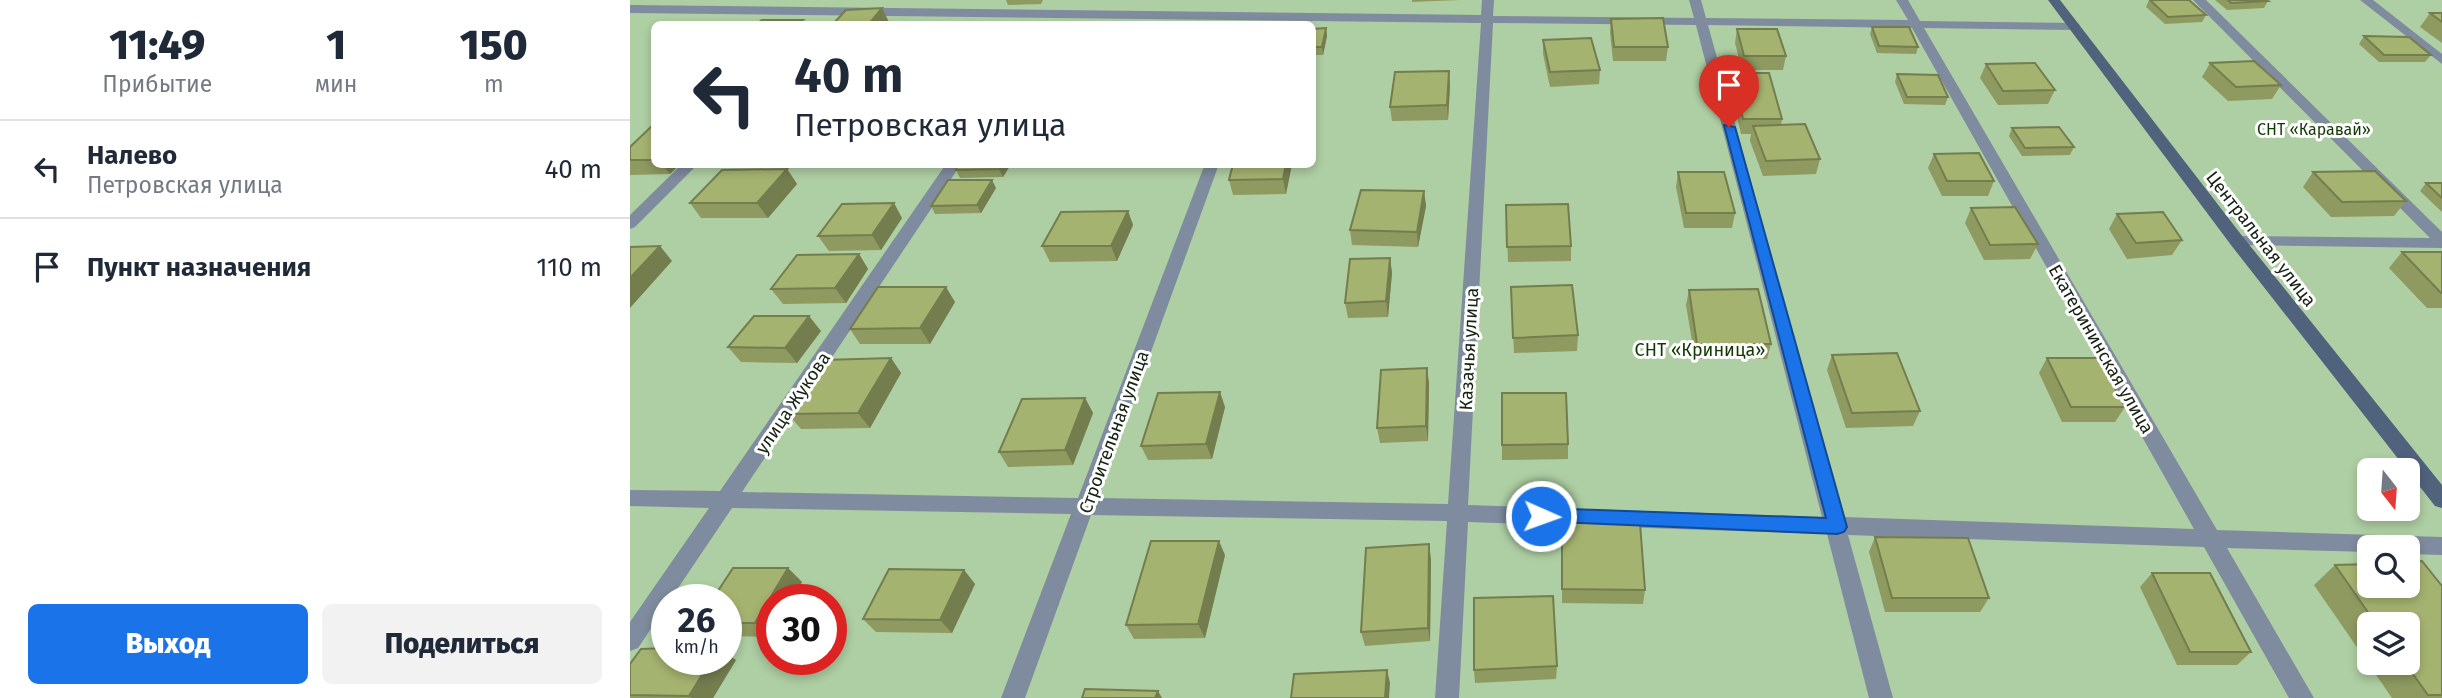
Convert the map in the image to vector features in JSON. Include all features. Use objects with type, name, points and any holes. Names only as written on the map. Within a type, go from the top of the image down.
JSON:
[{"type":"street","points":[[632,10],[648,0]]},
{"type":"street","points":[[835,21],[857,0]]},
{"type":"street","points":[[1051,21],[1065,0]]},
{"type":"street","points":[[1265,20],[1273,0]]},
{"type":"street","points":[[1695,0],[1881,698]]},
{"type":"street","name":"Екатерининская улица","points":[[1902,0],[2302,698]]},
{"type":"street","name":"Центральная улица","points":[[2053,0],[2237,241],[2442,499]]},
{"type":"street","points":[[2199,0],[2442,242]]},
{"type":"street","points":[[2366,0],[2442,60]]},
{"type":"street","points":[[632,10],[1057,12],[1265,20],[1487,9],[1700,21],[2074,26]]},
{"type":"street","name":"Казачья улица","points":[[1447,698],[1460,513],[1487,9]]},
{"type":"street","points":[[630,225],[687,168]]},
{"type":"street","name":"улица Жукова","points":[[630,641],[728,501],[951,168]]},
{"type":"street","name":"Строительная улица","points":[[1013,698],[1211,168]]},
{"type":"street","points":[[2237,241],[2442,242]]},
{"type":"street","points":[[630,498],[1460,513],[2442,546]]},
{"type":"green space","name":"СНТ «Криница»","points":[[630,0],[2442,0],[2442,698],[630,698]]},
{"type":"building","points":[[2150,0],[2189,0],[2206,15],[2168,17]]},
{"type":"building","points":[[2228,0],[2266,0],[2268,1],[2231,3]]},
{"type":"building","points":[[882,8],[871,21],[836,21],[846,10]]},
{"type":"building","points":[[2430,13],[2442,13],[2442,22]]},
{"type":"building","points":[[1663,18],[1668,47],[1614,47],[1611,19]]},
{"type":"building","points":[[762,20],[803,20],[802,21]]},
{"type":"building","points":[[1872,27],[1909,27],[1918,47],[1879,46]]},
{"type":"building","points":[[1326,28],[1322,47],[1316,47],[1316,29]]},
{"type":"building","points":[[1737,29],[1777,29],[1786,56],[1744,56]]},
{"type":"building","points":[[2364,36],[2409,37],[2431,55],[2384,55]]},
{"type":"building","points":[[1591,38],[1600,70],[1550,72],[1543,40]]},
{"type":"building","points":[[2254,61],[2281,85],[2236,87],[2210,63]]},
{"type":"building","points":[[2035,63],[2055,90],[2003,91],[1986,64]]},
{"type":"building","points":[[1449,71],[1447,105],[1390,107],[1395,72]]},
{"type":"building","points":[[1732,73],[1769,73],[1782,119],[1743,119]]},
{"type":"building","points":[[1897,74],[1938,75],[1948,97],[1907,97]]},
{"type":"building","points":[[1805,124],[1820,159],[1766,161],[1753,126]]},
{"type":"building","points":[[651,127],[651,160],[630,160],[630,147]]},
{"type":"building","points":[[2059,127],[2074,147],[2025,148],[2012,128]]},
{"type":"building","points":[[1979,153],[1994,181],[1947,181],[1934,154]]},
{"type":"building","points":[[957,168],[1000,168],[999,169],[956,170]]},
{"type":"building","points":[[1232,168],[1285,168],[1283,179],[1229,180]]},
{"type":"building","points":[[787,169],[757,203],[690,203],[722,170]]},
{"type":"building","points":[[2375,171],[2406,201],[2342,202],[2313,172]]},
{"type":"building","points":[[1678,172],[1724,172],[1735,213],[1686,213]]},
{"type":"building","points":[[948,180],[992,180],[977,205],[931,206]]},
{"type":"building","points":[[2426,183],[2442,183],[2442,198]]},
{"type":"building","points":[[1361,190],[1424,191],[1417,232],[1350,230]]},
{"type":"building","points":[[894,203],[872,235],[818,236],[842,204]]},
{"type":"building","points":[[1568,204],[1571,246],[1507,247],[1506,205]]},
{"type":"building","points":[[2015,207],[2038,244],[1990,245],[1971,208]]},
{"type":"building","points":[[1128,211],[1111,246],[1042,246],[1061,212]]},
{"type":"building","points":[[2163,212],[2182,240],[2136,243],[2117,214]]},
{"type":"building","points":[[660,246],[630,278],[630,247]]},
{"type":"building","points":[[2402,252],[2442,252],[2442,293],[2441,293]]},
{"type":"building","points":[[859,254],[835,288],[771,289],[797,255]]},
{"type":"building","points":[[1390,258],[1386,301],[1345,303],[1350,259]]},
{"type":"building","points":[[1572,285],[1578,335],[1513,338],[1511,287]]},
{"type":"building","points":[[878,287],[946,287],[920,328],[850,329]]},
{"type":"building","points":[[1758,289],[1771,344],[1697,344],[1689,290]]},
{"type":"building","points":[[754,316],[809,316],[785,348],[728,347]]},
{"type":"building","points":[[1897,353],[1920,411],[1852,413],[1832,355]]},
{"type":"building","points":[[891,358],[858,413],[788,414],[824,360]]},
{"type":"building","points":[[2047,358],[2098,358],[2125,407],[2071,407]]},
{"type":"building","points":[[1427,368],[1426,426],[1377,428],[1381,370]]},
{"type":"building","points":[[1220,392],[1206,444],[1141,446],[1158,393]]},
{"type":"building","points":[[1502,393],[1566,393],[1568,444],[1502,445]]},
{"type":"building","points":[[1085,398],[1065,450],[999,452],[1022,399]]},
{"type":"building","points":[[1562,523],[1640,523],[1645,590],[1562,589]]},
{"type":"building","points":[[1875,537],[1968,538],[1989,598],[1892,598]]},
{"type":"building","points":[[1151,541],[1219,541],[1198,624],[1126,625]]},
{"type":"building","points":[[1429,544],[1428,628],[1361,632],[1366,548]]},
{"type":"building","points":[[2420,561],[2442,586],[2442,695],[2428,695],[2414,675],[2420,675],[2420,612],[2368,612],[2358,598],[2420,598]]},
{"type":"building","points":[[2357,564],[2357,596],[2335,565]]},
{"type":"building","points":[[733,568],[788,568],[778,584],[756,584],[755,623],[742,623],[742,584],[722,584]]},
{"type":"building","points":[[889,569],[964,570],[940,620],[863,619]]},
{"type":"building","points":[[2152,573],[2210,573],[2251,652],[2190,652]]},
{"type":"building","points":[[1553,596],[1557,666],[1474,670],[1474,598]]},
{"type":"building","points":[[641,649],[651,649],[651,675],[702,675],[689,696],[630,695],[630,664]]},
{"type":"building","points":[[1387,670],[1385,698],[1291,698],[1294,674]]},
{"type":"building","points":[[1085,689],[1158,691],[1155,698],[1082,698]]},
{"type":"route","points":[[1541,516],[1837,527],[1729,127]]},
{"type":"park label","name":"СНТ «Каравай»","points":[[2314,129]]}]
